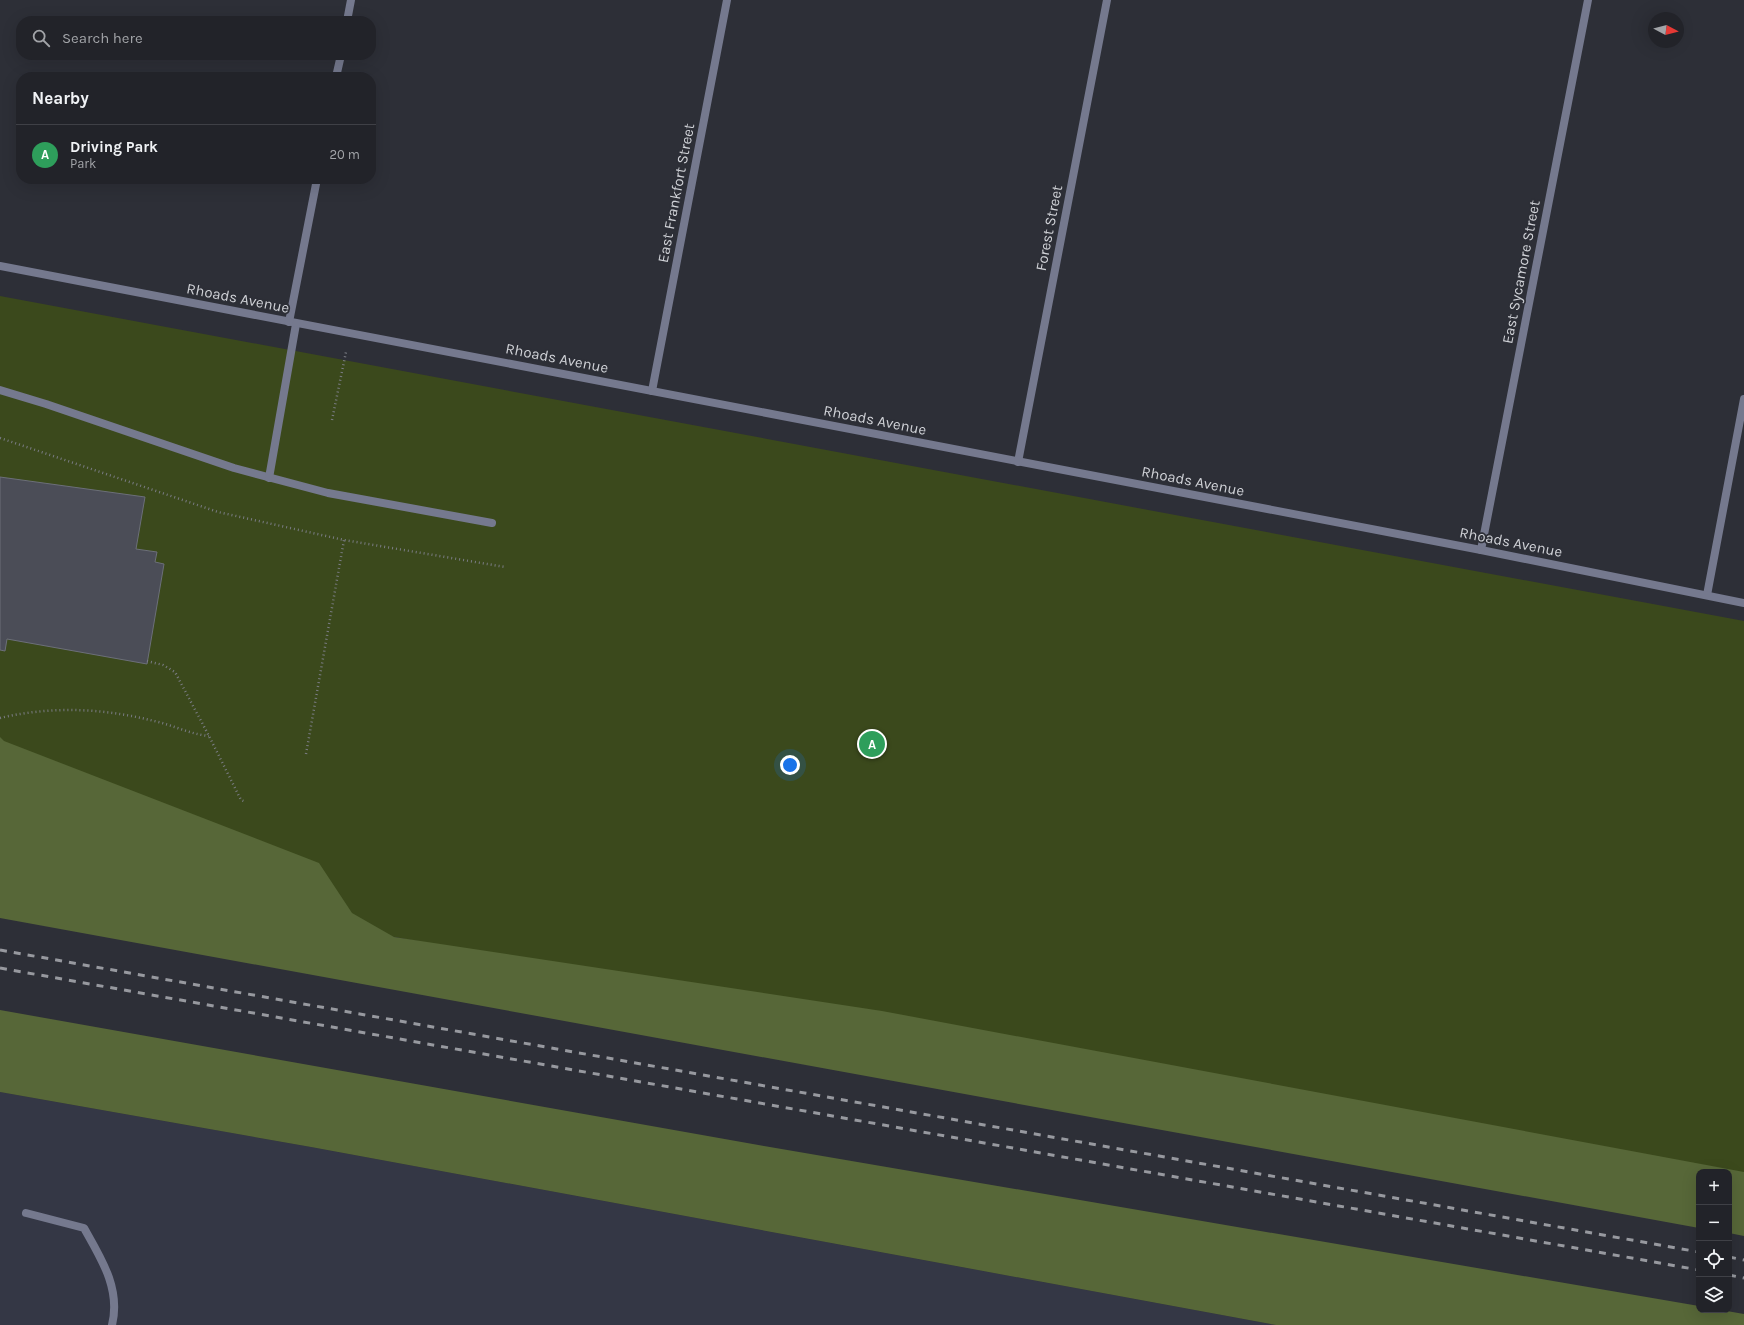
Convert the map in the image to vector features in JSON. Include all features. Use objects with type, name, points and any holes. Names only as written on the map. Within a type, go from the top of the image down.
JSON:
[{"type":"street","points":[[348,16],[351,0]]},
{"type":"street","name":"East Frankfort Street","points":[[652,391],[727,0]]},
{"type":"street","name":"Forest Street","points":[[1018,462],[1107,0]]},
{"type":"street","name":"East Sycamore Street","points":[[1481,550],[1588,0]]},
{"type":"street","points":[[337,72],[340,60]]},
{"type":"street","points":[[269,478],[316,184]]},
{"type":"street","name":"Rhoads Avenue","points":[[0,266],[1481,550],[1744,603]]},
{"type":"street","points":[[0,390],[46,404],[234,468],[269,478],[328,493],[492,523]]},
{"type":"street","points":[[1707,595],[1744,399]]},
{"type":"street","points":[[26,1213],[84,1228],[109,1272],[114,1299],[112,1325]]},
{"type":"path","points":[[332,420],[349,334]]},
{"type":"path","points":[[0,438],[218,512],[344,540],[505,567]]},
{"type":"path","points":[[306,754],[344,540]]},
{"type":"path","points":[[147,661],[162,665],[175,672],[241,800],[246,802]]},
{"type":"path","points":[[0,718],[26,712],[76,709],[120,713],[163,723],[194,735],[209,736]]},
{"type":"shaded area","points":[[0,1092],[311,1147],[1276,1325],[0,1325]]},
{"type":"green space","points":[[0,296],[1744,621],[1744,1177],[1732,1173],[1732,1169],[1701,1169],[0,867]]},
{"type":"green space","points":[[0,737],[4,741],[319,863],[352,913],[394,937],[882,1011],[1728,1169],[1696,1169],[1696,1227],[0,918]]},
{"type":"green space","points":[[0,1010],[764,1146],[1696,1305],[1696,1313],[1732,1312],[1744,1314],[1744,1325],[1276,1325],[311,1147],[0,1092]]},
{"type":"green space","points":[[1732,1170],[1744,1172],[1744,1236],[1732,1234]]},
{"type":"building","points":[[0,477],[145,497],[136,549],[157,552],[155,562],[164,564],[147,664],[7,639],[5,651],[0,650]]},
{"type":"railway","points":[[0,950],[1696,1251]]},
{"type":"railway","points":[[0,968],[1696,1269]]},
{"type":"railway","points":[[1732,1258],[1744,1260]]},
{"type":"railway","points":[[1732,1276],[1744,1278]]},
{"type":"place","name":"Driving Park","points":[[872,744]]}]
